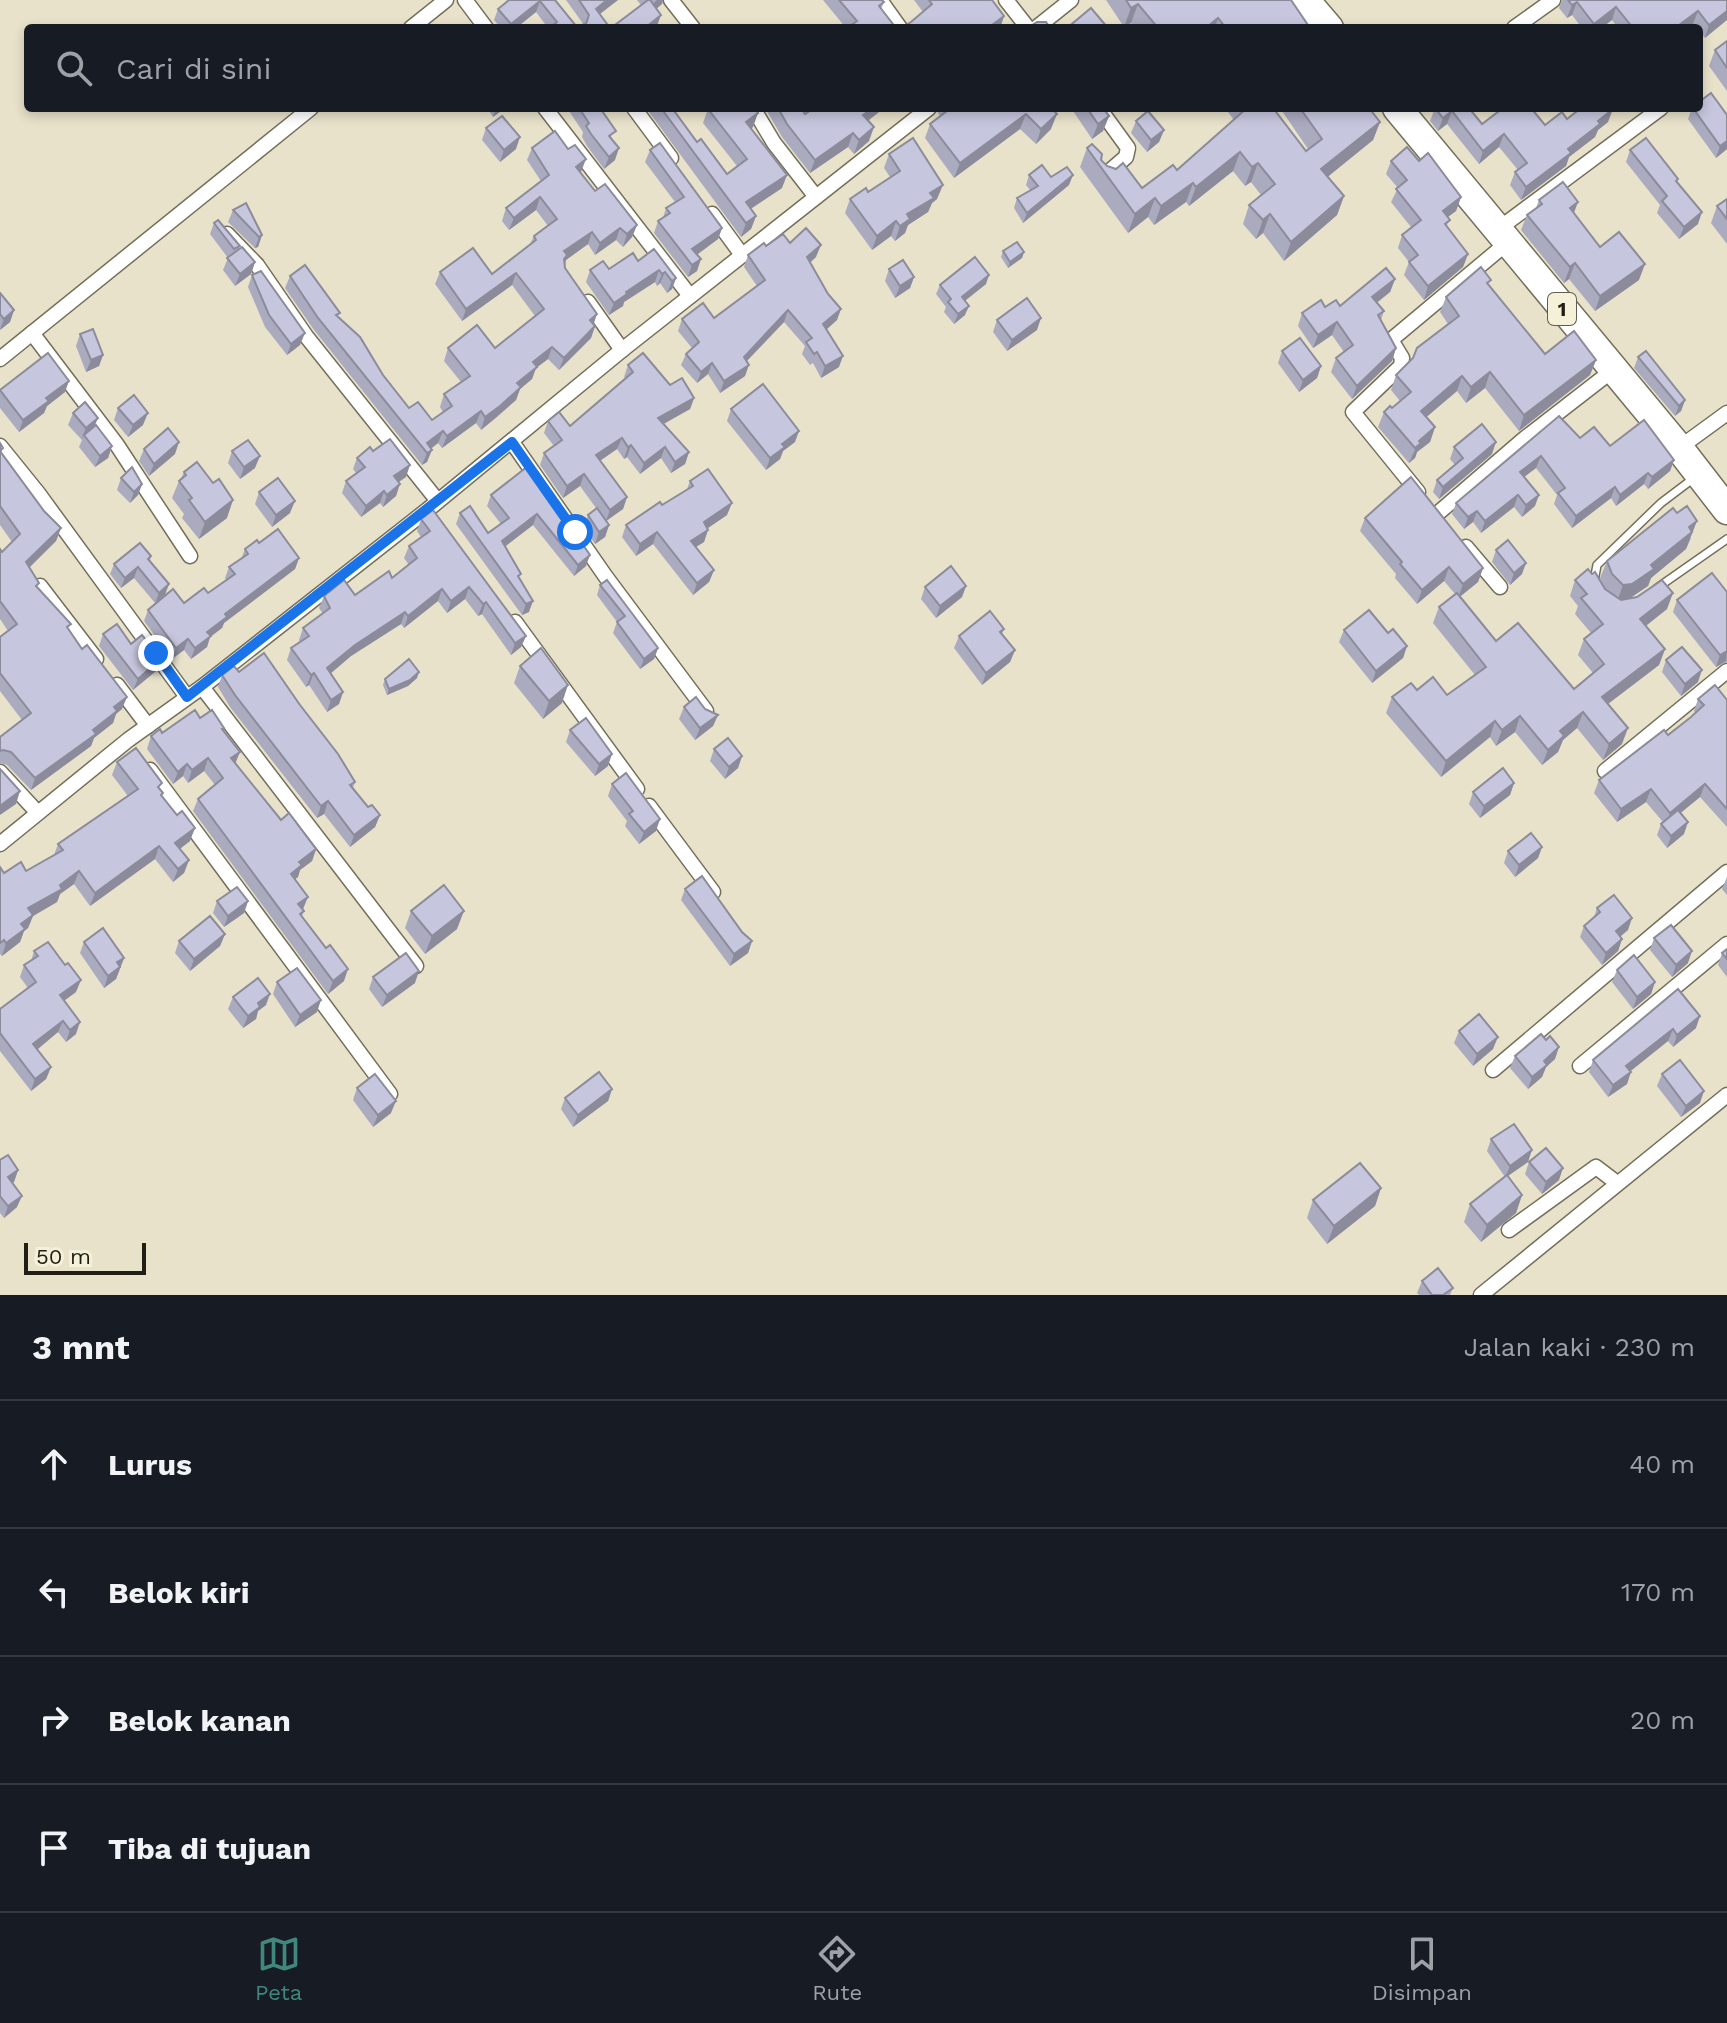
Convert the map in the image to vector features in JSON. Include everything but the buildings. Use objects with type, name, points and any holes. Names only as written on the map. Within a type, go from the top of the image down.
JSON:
[{"type":"highway","points":[[1305,0],[1326,24]]},
{"type":"highway","name":"1","points":[[1402,112],[1727,510]]},
{"type":"street","points":[[416,24],[446,0]]},
{"type":"street","points":[[465,0],[483,24]]},
{"type":"street","points":[[671,0],[690,24]]},
{"type":"street","points":[[880,0],[897,24]]},
{"type":"street","points":[[1006,0],[1025,24]]},
{"type":"street","points":[[1042,24],[1070,0]]},
{"type":"street","points":[[1520,24],[1553,0]]},
{"type":"street","points":[[0,359],[306,112]]},
{"type":"street","points":[[548,112],[690,296]]},
{"type":"street","points":[[637,112],[679,169]]},
{"type":"street","points":[[755,112],[774,143],[816,197]]},
{"type":"street","points":[[0,844],[128,740],[202,687],[434,504],[622,350],[924,112]]},
{"type":"street","points":[[1102,112],[1128,148],[1126,157],[1104,176]]},
{"type":"street","points":[[1500,587],[1353,412],[1401,366],[1402,358],[1391,340],[1502,236],[1656,112]]},
{"type":"street","points":[[706,206],[742,255]]},
{"type":"street","points":[[223,230],[257,265],[306,336],[319,348],[434,504],[440,520]]},
{"type":"street","points":[[578,288],[622,350]]},
{"type":"street","points":[[32,333],[117,445],[190,556]]},
{"type":"street","points":[[1446,525],[1524,439],[1613,370]]},
{"type":"street","points":[[1679,448],[1727,413]]},
{"type":"street","points":[[512,442],[606,577],[708,714]]},
{"type":"street","points":[[0,446],[187,697]]},
{"type":"street","points":[[40,586],[148,726]]},
{"type":"street","points":[[505,608],[718,900]]},
{"type":"street","points":[[1605,771],[1727,671]]},
{"type":"street","points":[[202,687],[416,966]]},
{"type":"street","points":[[128,740],[390,1094]]},
{"type":"street","points":[[0,772],[37,812]]},
{"type":"street","points":[[1493,1070],[1727,872]]},
{"type":"street","points":[[1580,1066],[1727,944]]},
{"type":"street","points":[[1481,1295],[1727,1095]]},
{"type":"street","points":[[1509,1230],[1596,1167],[1617,1183]]},
{"type":"lane","points":[[1595,588],[1593,576],[1597,565],[1661,503],[1699,474]]},
{"type":"lane","points":[[1645,596],[1727,539]]},
{"type":"route","points":[[156,653],[187,697],[512,442],[575,532]]}]
